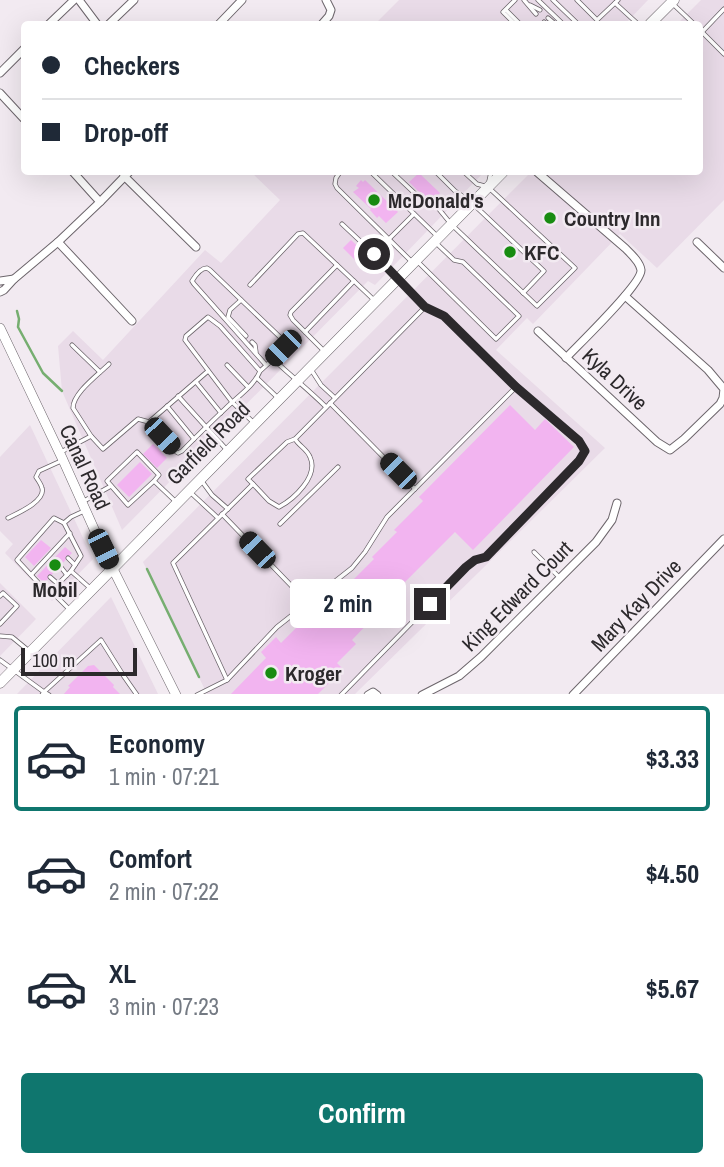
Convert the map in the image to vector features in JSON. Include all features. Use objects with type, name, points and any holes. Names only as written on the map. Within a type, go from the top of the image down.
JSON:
[{"type":"main road","points":[[653,21],[673,1]]},
{"type":"main road","name":"Garfield Road","points":[[0,683],[500,175]]},
{"type":"street","points":[[52,21],[76,0],[94,21]]},
{"type":"street","points":[[112,21],[134,0]]},
{"type":"street","points":[[222,21],[242,0]]},
{"type":"street","points":[[325,21],[331,10],[326,0]]},
{"type":"street","points":[[0,73],[21,51]]},
{"type":"street","points":[[0,93],[21,116]]},
{"type":"street","points":[[76,175],[100,202]]},
{"type":"street","points":[[0,292],[58,242],[125,175]]},
{"type":"street","points":[[127,175],[196,247]]},
{"type":"street","points":[[540,175],[625,248],[638,262],[641,270],[640,276],[625,296],[566,358]]},
{"type":"street","points":[[58,242],[132,321]]},
{"type":"street","points":[[697,242],[724,268]]},
{"type":"street","points":[[0,281],[13,279]]},
{"type":"street","points":[[625,296],[708,370],[724,389]]},
{"type":"street","name":"Canal Road","points":[[0,328],[112,567],[176,694]]},
{"type":"street","name":"Kyla Drive","points":[[538,331],[657,442],[670,450],[720,404],[724,389]]},
{"type":"street","name":"King Edward Court","points":[[424,694],[464,673],[606,530],[617,503]]},
{"type":"street","name":"Mary Kay Drive","points":[[574,694],[724,539]]},
{"type":"lane","points":[[514,21],[503,12],[515,0]]},
{"type":"lane","points":[[524,0],[536,15]]},
{"type":"lane","points":[[538,0],[560,21]]},
{"type":"lane","points":[[553,0],[575,21]]},
{"type":"lane","points":[[577,0],[597,20],[616,1],[635,21]]},
{"type":"lane","points":[[673,1],[691,21]]},
{"type":"lane","points":[[528,4],[540,10]]},
{"type":"lane","points":[[703,29],[724,9]]},
{"type":"lane","points":[[548,18],[552,21]]},
{"type":"lane","points":[[703,33],[724,54]]},
{"type":"lane","points":[[338,175],[334,184],[337,188],[496,339],[519,316],[463,262],[454,260],[414,214],[374,175]]},
{"type":"lane","points":[[395,175],[425,203],[438,208],[451,224],[537,306],[575,268],[488,187],[477,184],[467,175]]},
{"type":"lane","points":[[439,175],[544,271],[523,293]]},
{"type":"lane","points":[[488,187],[490,175]]},
{"type":"lane","points":[[374,254],[414,214]]},
{"type":"lane","points":[[342,224],[398,277],[425,307],[444,316],[516,387],[579,441],[585,451],[579,461],[486,557],[475,560],[466,567],[342,694]]},
{"type":"lane","points":[[250,285],[301,233],[374,301]]},
{"type":"lane","points":[[325,352],[291,317],[291,312],[337,265]]},
{"type":"lane","points":[[109,364],[76,396],[73,403],[73,408],[91,436],[103,449],[138,419],[149,422],[178,453],[248,387],[285,345],[283,340],[207,268],[203,268],[192,281],[267,365]]},
{"type":"lane","points":[[305,332],[354,281]]},
{"type":"lane","points":[[241,300],[230,310],[228,317],[246,336]]},
{"type":"lane","points":[[295,439],[311,457],[310,478],[279,507],[269,501],[248,479],[287,442],[295,439],[425,307]]},
{"type":"lane","points":[[255,424],[232,402],[185,340],[186,336],[208,317],[220,326],[260,371]]},
{"type":"lane","points":[[252,342],[256,354]]},
{"type":"lane","points":[[72,345],[100,372]]},
{"type":"lane","points":[[273,359],[296,381],[328,405],[415,488]]},
{"type":"lane","points":[[228,365],[248,387]]},
{"type":"lane","points":[[309,367],[335,398]]},
{"type":"lane","points":[[149,422],[208,371]]},
{"type":"lane","points":[[257,378],[279,399]]},
{"type":"lane","points":[[196,382],[221,413]]},
{"type":"lane","points":[[199,694],[227,680],[277,627],[352,568],[387,517],[516,387]]},
{"type":"lane","points":[[178,396],[228,452]]},
{"type":"lane","points":[[167,406],[194,439]]},
{"type":"lane","points":[[8,518],[26,510],[42,494],[43,489],[36,477],[39,471],[91,436]]},
{"type":"lane","points":[[137,452],[159,475],[146,484],[128,505],[107,481],[117,471],[137,452]]},
{"type":"lane","points":[[125,463],[131,469]]},
{"type":"lane","points":[[280,524],[338,467]]},
{"type":"lane","points":[[117,471],[123,478]]},
{"type":"lane","points":[[200,478],[212,495],[228,509]]},
{"type":"lane","points":[[154,481],[176,503]]},
{"type":"lane","points":[[227,680],[173,563],[253,484]]},
{"type":"lane","points":[[64,523],[111,486]]},
{"type":"lane","points":[[188,490],[220,516],[308,604]]},
{"type":"lane","points":[[51,591],[81,556],[64,523],[54,518],[17,560],[45,590],[51,591],[70,610]]},
{"type":"lane","points":[[31,575],[41,568],[69,533]]},
{"type":"lane","points":[[57,547],[61,551]]},
{"type":"lane","points":[[534,552],[560,578]]},
{"type":"lane","points":[[48,556],[53,560]]},
{"type":"lane","points":[[68,558],[75,565]]},
{"type":"lane","points":[[60,566],[91,589]]},
{"type":"lane","points":[[50,577],[58,584]]},
{"type":"lane","points":[[0,596],[3,593],[17,606],[0,624]]},
{"type":"lane","points":[[0,636],[12,637],[30,652]]},
{"type":"lane","points":[[0,660],[43,693],[101,640],[136,694]]},
{"type":"shaded area","points":[[399,0],[648,0],[628,21],[378,21]]},
{"type":"shaded area","points":[[701,0],[724,0],[724,200],[657,268],[620,234],[533,324],[527,318],[496,350],[605,448],[355,694],[207,694],[143,562],[528,175],[703,175],[703,21],[680,21]]},
{"type":"shaded area","points":[[254,175],[481,175],[375,285],[368,281],[122,530],[62,391],[58,346],[73,331],[103,360],[205,250],[221,263],[280,200]]},
{"type":"shaded area","points":[[30,425],[93,559],[52,601],[5,553],[13,544],[0,531],[0,457]]},
{"type":"shaded area","points":[[0,583],[36,619],[0,656]]},
{"type":"shaded area","points":[[111,597],[158,694],[17,694]]},
{"type":"building","points":[[417,175],[421,175],[440,193],[430,203],[409,182]]},
{"type":"building","name":"McDonald's","points":[[361,180],[365,180],[398,212],[386,223],[379,216],[377,218],[353,192],[359,188],[356,186]]},
{"type":"building","points":[[351,240],[369,257],[360,265],[343,248]]},
{"type":"building","points":[[510,405],[535,430],[545,419],[574,447],[473,550],[455,532],[374,613],[376,615],[352,640],[356,644],[337,663],[343,669],[318,694],[231,694],[266,658],[261,652],[276,637],[281,643],[318,606],[320,608],[345,583],[347,586],[374,559],[372,557],[397,532],[394,530],[423,501],[419,497]]},
{"type":"building","points":[[153,444],[167,458],[157,468],[143,454]]},
{"type":"building","points":[[140,462],[152,474],[129,497],[117,485]]},
{"type":"building","points":[[41,540],[51,548],[34,566],[25,557]]},
{"type":"building","points":[[65,547],[72,553],[44,583],[37,576]]},
{"type":"building","points":[[94,665],[120,694],[64,694],[88,666]]},
{"type":"waterway","points":[[17,311],[18,327],[43,373],[62,391]]},
{"type":"waterway","points":[[147,569],[199,677]]},
{"type":"place","name":"McDonald's","points":[[374,200]]},
{"type":"place","name":"Country Inn","points":[[550,218]]},
{"type":"place","name":"KFC","points":[[510,252]]},
{"type":"place","name":"Mobil","points":[[55,565]]},
{"type":"place","name":"Kroger","points":[[271,673]]},
{"type":"route","points":[[374,254],[425,307],[444,316],[516,387],[579,441],[585,451],[579,461],[486,557],[475,560],[466,567],[430,604]]}]
